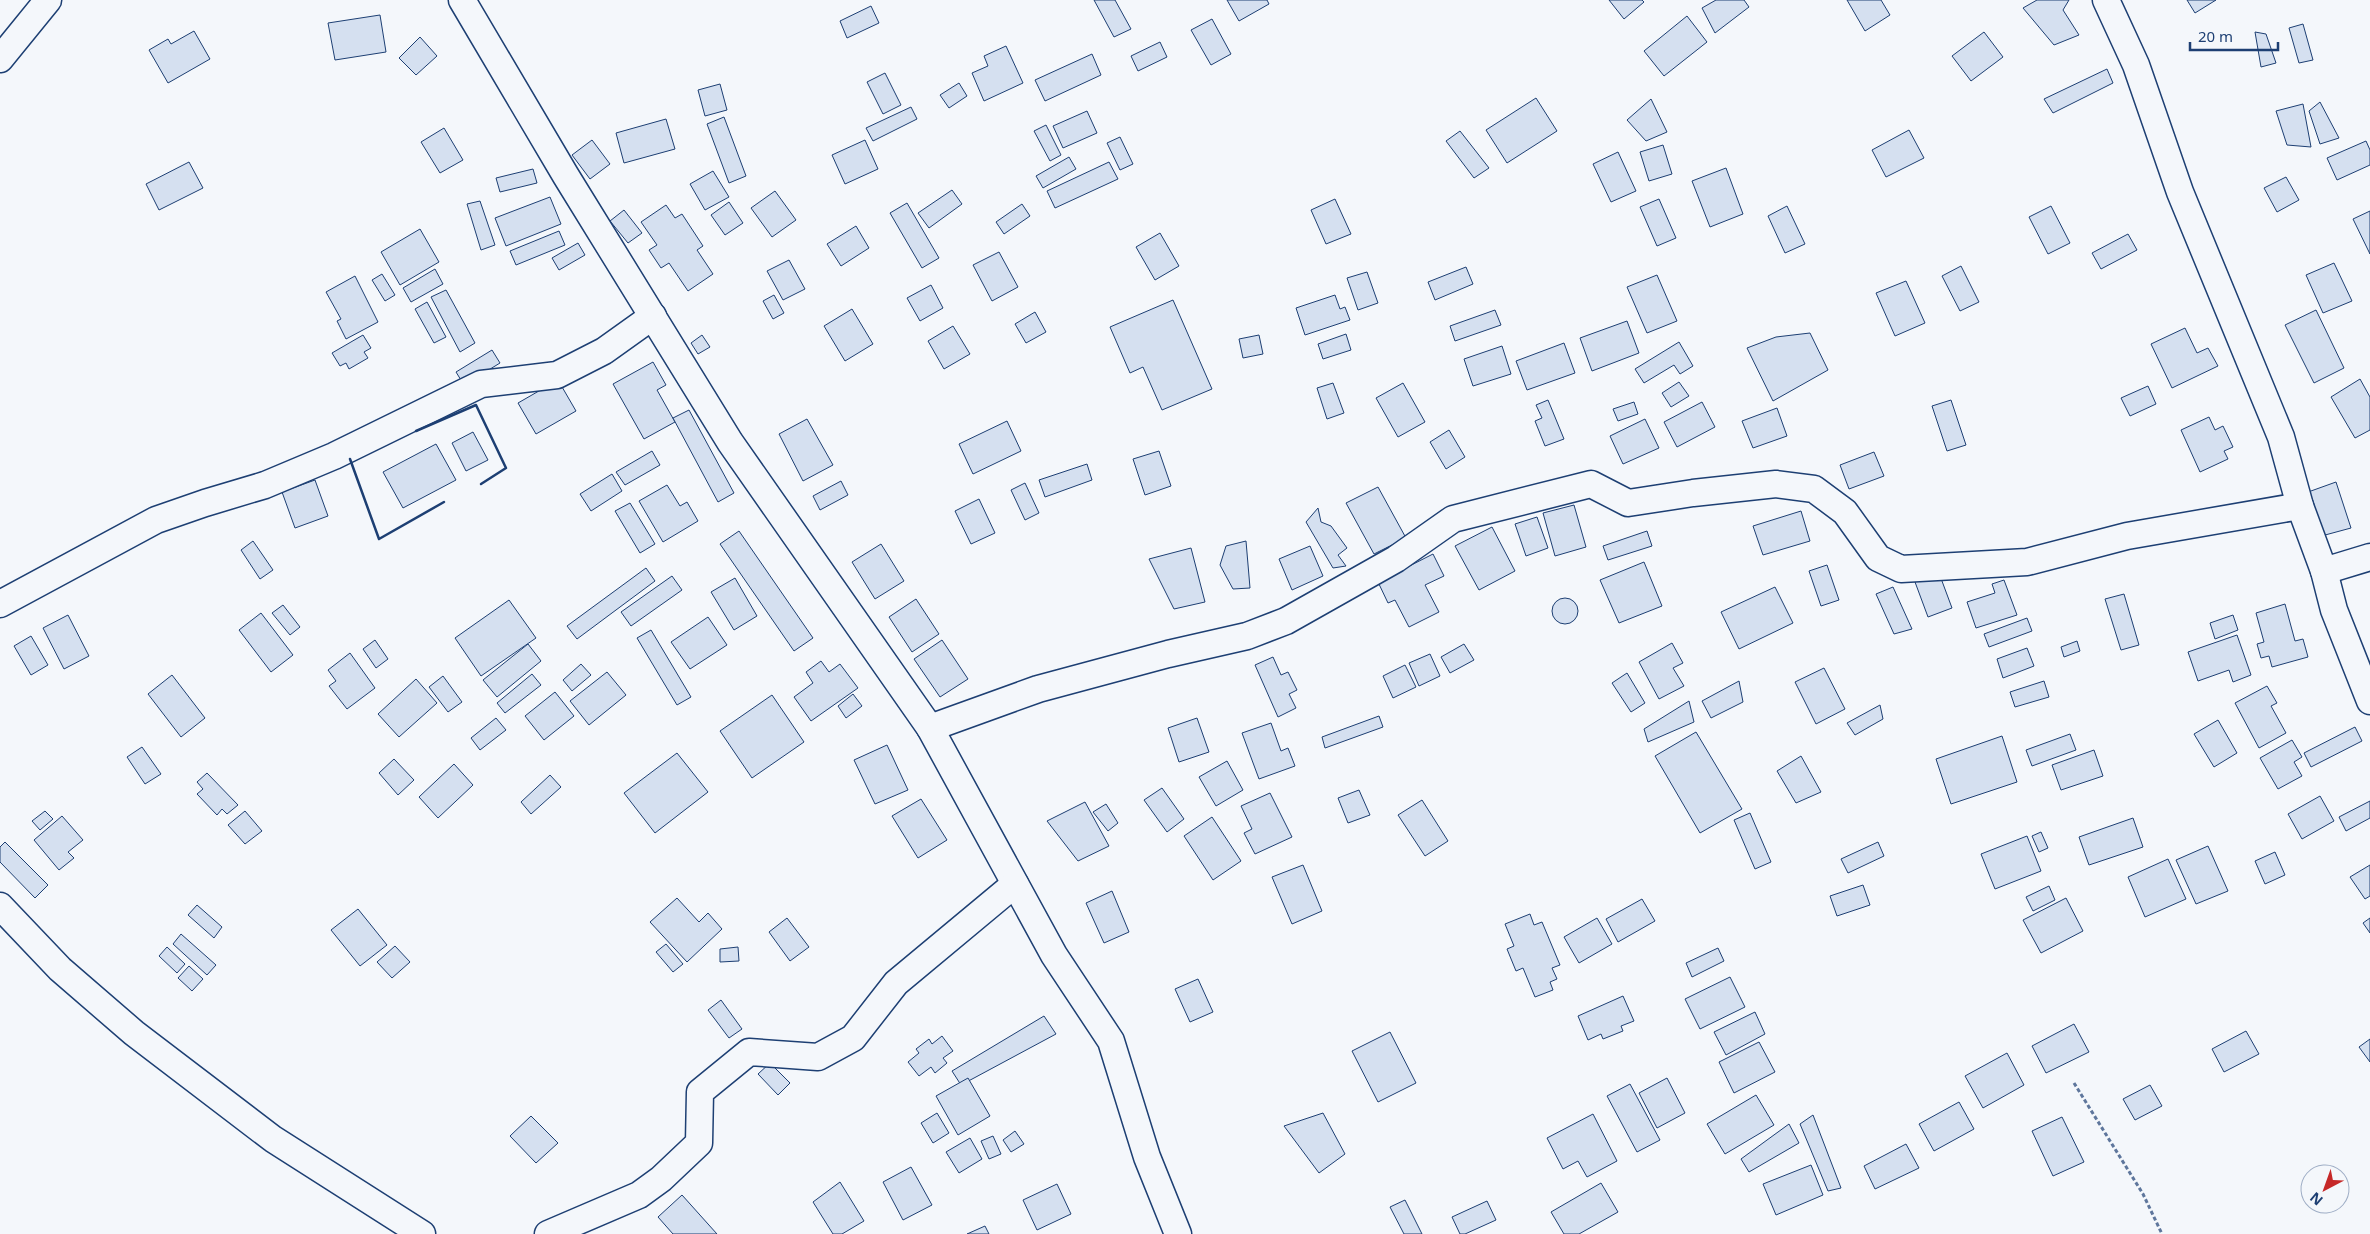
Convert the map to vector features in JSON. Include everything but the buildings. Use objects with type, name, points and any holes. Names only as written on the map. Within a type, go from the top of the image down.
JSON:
[{"type":"street","points":[[0,59],[48,0]]},
{"type":"street","points":[[462,0],[566,176],[730,442],[930,728],[1054,955],[1111,1040],[1147,1157],[1178,1234]]},
{"type":"street","points":[[2106,0],[2136,65],[2180,192],[2238,338],[2281,437],[2300,506],[2324,571],[2334,610],[2370,701]]},
{"type":"street","points":[[0,604],[156,520],[205,502],[266,485],[334,456],[481,384],[557,375],[604,352],[654,316]]},
{"type":"street","points":[[930,728],[1038,689],[1168,654],[1246,636],[1286,621],[1396,559],[1453,520],[1592,484],[1628,503],[1693,493],[1776,484],[1814,489],[1845,512],[1878,558],[1901,569],[2027,562],[2127,536],[2300,506]]},
{"type":"street","points":[[2324,571],[2370,557]]},
{"type":"street","points":[[548,1234],[640,1194],[681,1161],[699,1143],[700,1092],[749,1052],[818,1057],[853,1038],[896,983],[1015,884]]},
{"type":"street","points":[[0,906],[60,969],[134,1033],[273,1140],[422,1234]]},
{"type":"path","points":[[2074,1083],[2143,1194],[2162,1234]]},
{"type":"wall","points":[[416,431],[476,405],[506,468],[481,484]]},
{"type":"wall","points":[[350,459],[379,539],[444,502]]}]
